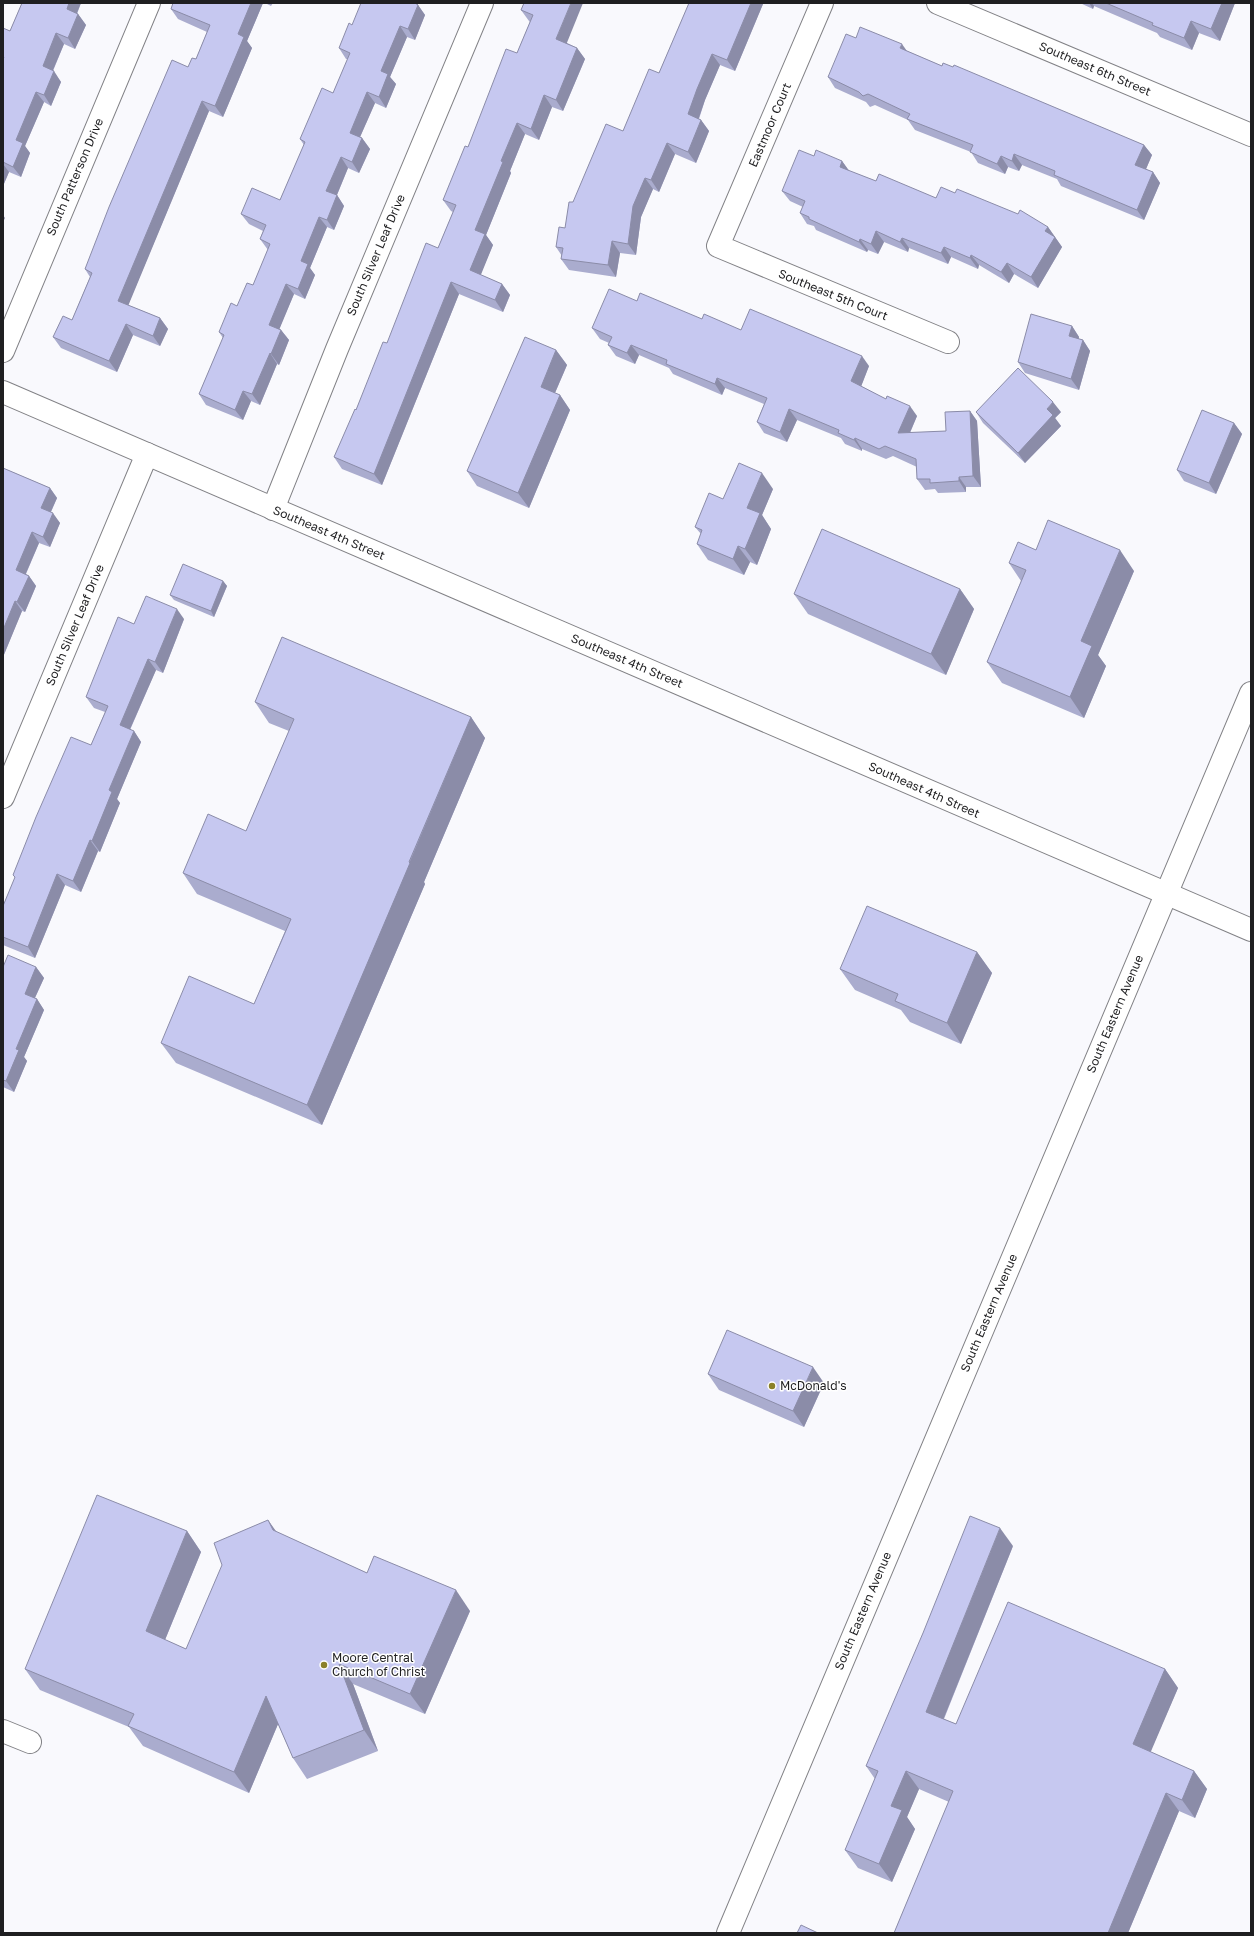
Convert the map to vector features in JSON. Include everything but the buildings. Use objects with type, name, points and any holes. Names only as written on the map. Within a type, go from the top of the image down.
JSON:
[{"type":"main road","name":"South Patterson Drive","points":[[3,351],[149,3]]},
{"type":"main road","name":"South Silver Leaf Drive","points":[[273,509],[337,349],[482,3]]},
{"type":"main road","name":"Eastmoor Court","points":[[718,246],[822,3]]},
{"type":"main road","name":"Southeast 6th Street","points":[[938,3],[1251,135]]},
{"type":"main road","name":"Southeast 5th Court","points":[[718,246],[948,342]]},
{"type":"main road","name":"Southeast 4th Street","points":[[3,392],[1251,930]]},
{"type":"main road","name":"South Silver Leaf Drive","points":[[3,797],[147,454]]},
{"type":"main road","name":"South Eastern Avenue","points":[[728,1933],[1251,693]]},
{"type":"main road","points":[[3,1731],[30,1742]]},
{"type":"place","name":"McDonald's","points":[[772,1386]]},
{"type":"place","name":"Moore Central Church of Christ","points":[[324,1665]]}]
